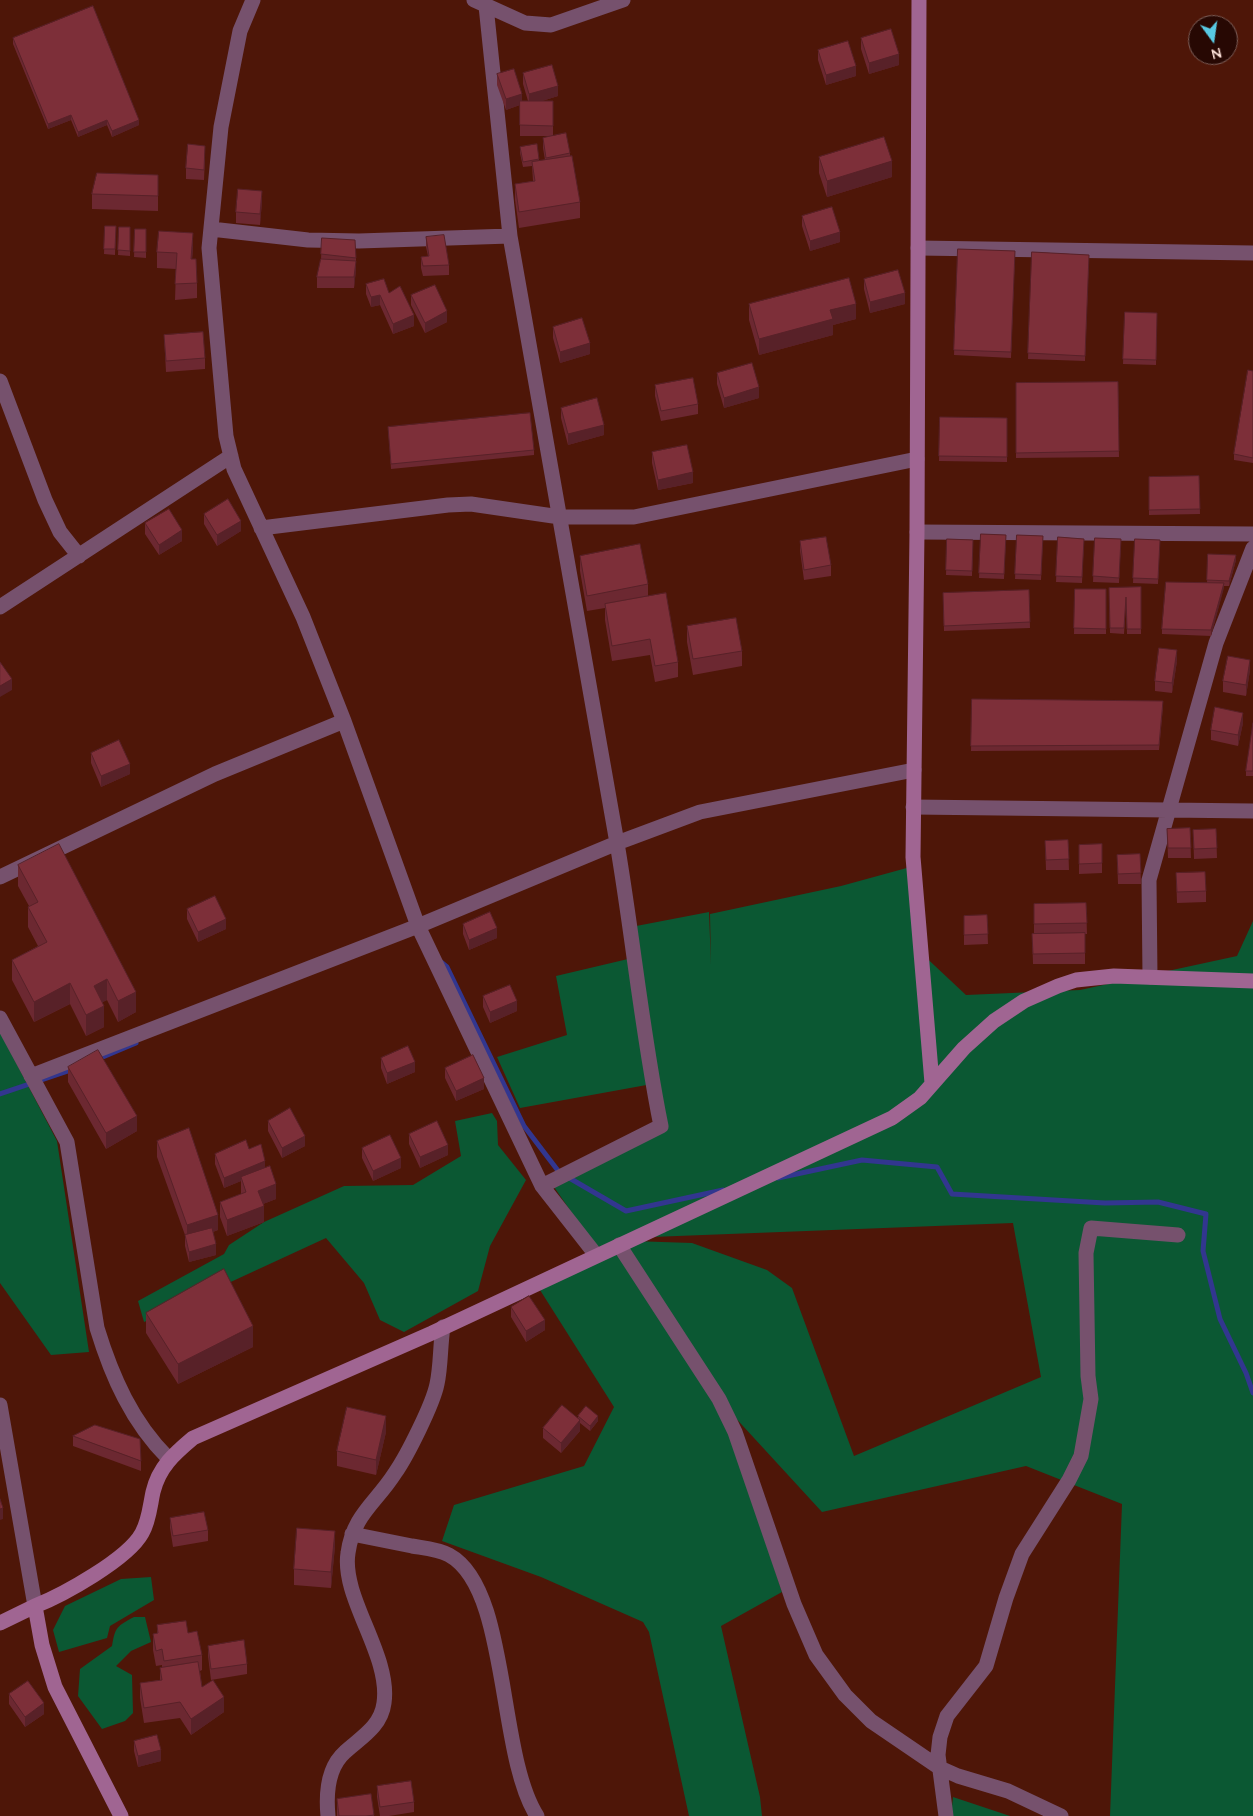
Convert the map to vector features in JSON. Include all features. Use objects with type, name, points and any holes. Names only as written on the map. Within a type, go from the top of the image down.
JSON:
[{"type":"street","points":[[253,0],[240,31],[223,118],[211,229],[210,258],[226,436],[230,456],[234,469],[303,617],[344,721],[418,926],[542,1186],[596,1255]]},
{"type":"street","points":[[480,3],[525,23],[551,25],[623,0]]},
{"type":"street","points":[[919,0],[917,532],[913,858],[932,1083]]},
{"type":"street","points":[[480,3],[510,236],[618,843],[652,1084],[661,1126],[542,1186]]},
{"type":"street","points":[[211,229],[308,240],[359,241],[510,236]]},
{"type":"street","points":[[918,248],[1253,253]]},
{"type":"street","points":[[0,381],[45,500],[60,532],[79,556]]},
{"type":"street","points":[[0,607],[230,456]]},
{"type":"street","points":[[261,528],[448,505],[471,504],[560,517],[634,517],[917,459]]},
{"type":"street","points":[[917,532],[1253,534]]},
{"type":"street","points":[[1150,978],[1149,880],[1216,643],[1253,548]]},
{"type":"street","points":[[0,876],[215,774],[344,721]]},
{"type":"street","points":[[31,1076],[418,926],[618,843],[700,812],[914,770]]},
{"type":"street","points":[[913,807],[1253,812]]},
{"type":"street","points":[[0,1623],[52,1600],[101,1570],[125,1552],[142,1534],[154,1490],[168,1458],[193,1438],[443,1327],[892,1118],[910,1106],[977,1034],[1036,995],[1058,986],[1093,977],[1114,976],[1253,981]]},
{"type":"street","points":[[0,1018],[67,1142],[97,1328],[106,1356],[134,1417],[168,1458]]},
{"type":"street","points":[[946,1816],[938,1755],[940,1737],[947,1716],[986,1666],[1006,1598],[1022,1554],[1069,1480],[1081,1456],[1091,1399],[1088,1376],[1086,1254],[1091,1228],[1178,1235]]},
{"type":"street","points":[[619,1245],[719,1399],[735,1432],[794,1604],[816,1655],[845,1696],[871,1721],[940,1768],[958,1776],[1008,1790],[1061,1816]]},
{"type":"street","points":[[328,1816],[326,1799],[330,1780],[336,1765],[343,1753],[365,1737],[379,1718],[384,1704],[380,1664],[348,1575],[347,1555],[352,1534],[362,1514],[374,1502],[395,1474],[431,1402],[437,1384],[443,1327]]},
{"type":"street","points":[[0,1405],[42,1645],[55,1687],[121,1816]]},
{"type":"street","points":[[352,1534],[441,1552],[463,1565],[472,1575],[486,1608],[521,1785],[537,1816]]},
{"type":"green space","points":[[914,866],[918,950],[966,995],[1080,990],[1237,956],[1253,921],[1253,1816],[1110,1816],[1122,1504],[1026,1466],[822,1512],[720,1401],[782,1592],[721,1626],[760,1797],[762,1816],[689,1816],[649,1632],[643,1622],[541,1577],[442,1541],[454,1505],[584,1466],[614,1407],[540,1290],[632,1241],[692,1243],[767,1270],[792,1288],[854,1456],[1041,1377],[1013,1223],[626,1238],[596,1248],[552,1184],[666,1127],[631,927],[709,912],[711,965],[710,914],[841,886]]},
{"type":"green space","points":[[628,959],[652,1084],[520,1108],[497,1057],[567,1035],[556,976]]},
{"type":"green space","points":[[0,1032],[57,1141],[89,1352],[51,1355],[0,1283]]},
{"type":"green space","points":[[492,1113],[497,1121],[498,1145],[526,1180],[490,1246],[478,1291],[404,1332],[380,1320],[364,1283],[326,1238],[144,1322],[138,1301],[224,1254],[229,1245],[264,1222],[344,1186],[413,1185],[461,1156],[455,1121]]},
{"type":"green space","points":[[151,1577],[154,1600],[110,1626],[107,1638],[59,1652],[53,1630],[65,1606],[121,1579]]},
{"type":"green space","points":[[134,1617],[145,1617],[151,1642],[131,1651],[116,1666],[132,1675],[133,1713],[125,1721],[102,1729],[78,1696],[80,1669],[112,1646],[114,1635],[118,1628]]},
{"type":"green space","points":[[953,1797],[1010,1816],[951,1816]]},
{"type":"building","points":[[93,6],[139,120],[112,131],[107,120],[78,132],[71,115],[48,124],[13,38]]},
{"type":"building","points":[[891,29],[899,54],[869,63],[861,38]]},
{"type":"building","points":[[848,41],[856,66],[826,75],[818,50]]},
{"type":"building","points":[[552,65],[558,86],[529,94],[523,73]]},
{"type":"building","points":[[514,69],[522,94],[506,99],[497,74]]},
{"type":"building","points":[[520,101],[553,101],[553,126],[520,125]]},
{"type":"building","points":[[566,133],[570,153],[546,158],[543,138]]},
{"type":"building","points":[[884,137],[892,161],[827,181],[819,157]]},
{"type":"building","points":[[188,144],[205,146],[204,170],[186,168]]},
{"type":"building","points":[[537,144],[539,159],[523,162],[520,147]]},
{"type":"building","points":[[572,156],[580,202],[519,212],[515,184],[535,181],[532,162]]},
{"type":"building","points":[[97,173],[158,175],[158,196],[92,194]]},
{"type":"building","points":[[238,189],[262,191],[260,214],[236,212]]},
{"type":"building","points":[[832,207],[840,232],[810,241],[802,216]]},
{"type":"building","points":[[105,226],[116,226],[115,249],[104,249]]},
{"type":"building","points":[[119,227],[130,227],[130,251],[118,250]]},
{"type":"building","points":[[135,229],[146,229],[146,252],[134,252]]},
{"type":"building","points":[[159,231],[193,233],[191,259],[196,259],[197,283],[175,284],[177,253],[157,252]]},
{"type":"building","points":[[444,235],[449,265],[423,266],[421,257],[429,256],[426,237]]},
{"type":"building","points":[[322,238],[355,240],[356,258],[321,254]]},
{"type":"building","points":[[958,249],[1015,251],[1011,352],[954,350]]},
{"type":"building","points":[[1032,252],[1089,255],[1085,356],[1028,353]]},
{"type":"building","points":[[321,259],[356,261],[354,277],[317,277]]},
{"type":"building","points":[[898,270],[905,293],[870,302],[864,279]]},
{"type":"building","points":[[849,278],[856,304],[830,310],[833,319],[759,339],[749,304]]},
{"type":"building","points":[[384,279],[389,293],[400,286],[414,315],[393,324],[380,295],[371,297],[366,284]]},
{"type":"building","points":[[435,285],[447,311],[425,323],[411,295]]},
{"type":"building","points":[[1125,312],[1157,313],[1156,360],[1123,359]]},
{"type":"building","points":[[582,318],[590,343],[560,352],[553,327]]},
{"type":"building","points":[[203,332],[205,358],[166,361],[164,335]]},
{"type":"building","points":[[752,363],[759,387],[724,398],[717,373]]},
{"type":"building","points":[[1248,370],[1253,371],[1253,458],[1234,454]]},
{"type":"building","points":[[693,378],[698,404],[661,411],[655,385]]},
{"type":"building","points":[[1118,382],[1119,451],[1016,453],[1016,383]]},
{"type":"building","points":[[597,398],[604,425],[568,434],[561,408]]},
{"type":"building","points":[[530,413],[534,450],[391,464],[388,427]]},
{"type":"building","points":[[940,417],[1007,418],[1007,457],[939,456]]},
{"type":"building","points":[[687,445],[693,472],[658,480],[652,452]]},
{"type":"building","points":[[1199,476],[1200,509],[1149,510],[1149,477]]},
{"type":"building","points":[[228,499],[241,521],[217,535],[204,514]]},
{"type":"building","points":[[169,509],[182,530],[159,545],[145,523]]},
{"type":"building","points":[[981,534],[1006,535],[1004,574],[979,573]]},
{"type":"building","points":[[1017,535],[1043,536],[1041,575],[1015,574]]},
{"type":"building","points":[[826,537],[831,565],[804,570],[800,541]]},
{"type":"building","points":[[1058,537],[1084,539],[1082,577],[1056,576]]},
{"type":"building","points":[[1095,538],[1121,539],[1119,578],[1093,576]]},
{"type":"building","points":[[947,539],[973,540],[972,571],[946,570]]},
{"type":"building","points":[[1135,539],[1160,540],[1158,579],[1133,578]]},
{"type":"building","points":[[640,544],[648,584],[587,596],[580,556]]},
{"type":"building","points":[[1208,554],[1236,555],[1229,581],[1207,580]]},
{"type":"building","points":[[1166,582],[1224,583],[1211,630],[1162,629]]},
{"type":"building","points":[[1141,587],[1141,629],[1127,629],[1126,597],[1124,628],[1110,628],[1109,588]]},
{"type":"building","points":[[1075,589],[1106,589],[1106,629],[1074,628]]},
{"type":"building","points":[[1029,590],[1030,622],[944,626],[943,593]]},
{"type":"building","points":[[666,593],[678,662],[655,666],[650,639],[612,646],[605,604]]},
{"type":"building","points":[[736,618],[742,651],[693,659],[687,626]]},
{"type":"building","points":[[1159,648],[1177,650],[1172,683],[1155,681]]},
{"type":"building","points":[[1228,656],[1250,660],[1246,685],[1223,681]]},
{"type":"building","points":[[0,662],[12,679],[0,686]]},
{"type":"building","points":[[972,699],[1163,701],[1159,745],[971,746]]},
{"type":"building","points":[[1215,707],[1243,713],[1238,735],[1211,730]]},
{"type":"building","points":[[1253,723],[1253,771],[1246,771]]},
{"type":"building","points":[[119,740],[130,764],[101,776],[91,753]]},
{"type":"building","points":[[1190,828],[1191,848],[1168,848],[1167,829]]},
{"type":"building","points":[[1216,829],[1217,848],[1194,849],[1193,830]]},
{"type":"building","points":[[1068,840],[1069,859],[1046,860],[1045,841]]},
{"type":"building","points":[[59,844],[136,992],[118,1001],[107,979],[94,986],[104,1006],[86,1015],[70,983],[34,1002],[12,960],[47,942],[28,907],[38,902],[18,865]]},
{"type":"building","points":[[1102,844],[1102,863],[1079,864],[1079,845]]},
{"type":"building","points":[[1140,854],[1141,873],[1118,874],[1117,855]]},
{"type":"building","points":[[1205,872],[1206,891],[1177,892],[1176,873]]},
{"type":"building","points":[[215,896],[226,919],[198,932],[187,909]]},
{"type":"building","points":[[1086,903],[1087,923],[1034,924],[1034,904]]},
{"type":"building","points":[[490,912],[497,928],[469,940],[463,924]]},
{"type":"building","points":[[987,915],[988,934],[964,935],[964,916]]},
{"type":"building","points":[[1085,933],[1085,953],[1033,954],[1032,934]]},
{"type":"building","points":[[510,985],[517,1001],[490,1012],[483,996]]},
{"type":"building","points":[[408,1046],[415,1062],[387,1073],[381,1058]]},
{"type":"building","points":[[98,1050],[137,1116],[106,1133],[68,1067]]},
{"type":"building","points":[[473,1055],[484,1078],[456,1091],[445,1068]]},
{"type":"building","points":[[290,1108],[305,1136],[282,1148],[268,1121]]},
{"type":"building","points":[[437,1121],[448,1145],[420,1157],[409,1134]]},
{"type":"building","points":[[189,1128],[218,1215],[187,1225],[157,1141]]},
{"type":"building","points":[[390,1135],[401,1158],[373,1171],[362,1148]]},
{"type":"building","points":[[246,1140],[249,1149],[261,1144],[265,1161],[224,1178],[215,1154]]},
{"type":"building","points":[[270,1166],[276,1184],[258,1191],[264,1206],[227,1220],[220,1202],[246,1192],[241,1177]]},
{"type":"building","points":[[212,1228],[216,1244],[189,1252],[185,1235]]},
{"type":"building","points":[[224,1269],[253,1326],[178,1364],[146,1313]]},
{"type":"building","points":[[529,1296],[545,1320],[526,1331],[511,1307]]},
{"type":"building","points":[[562,1405],[580,1420],[561,1443],[543,1428]]},
{"type":"building","points":[[586,1406],[598,1416],[590,1426],[578,1416]]},
{"type":"building","points":[[347,1407],[386,1416],[376,1460],[337,1451]]},
{"type":"building","points":[[95,1425],[140,1439],[141,1461],[73,1436]]},
{"type":"building","points":[[204,1512],[208,1530],[173,1536],[170,1518]]},
{"type":"building","points":[[297,1528],[335,1531],[331,1572],[294,1569]]},
{"type":"building","points":[[186,1621],[188,1633],[197,1631],[202,1655],[164,1661],[162,1649],[156,1651],[153,1634],[158,1633],[157,1625]]},
{"type":"building","points":[[244,1640],[247,1664],[211,1669],[208,1646]]},
{"type":"building","points":[[198,1662],[202,1687],[213,1680],[224,1697],[191,1719],[180,1702],[144,1708],[140,1683],[162,1680],[160,1668]]},
{"type":"building","points":[[28,1681],[44,1703],[25,1717],[9,1694]]},
{"type":"building","points":[[157,1735],[161,1750],[138,1756],[134,1741]]},
{"type":"building","points":[[411,1781],[414,1802],[380,1807],[377,1786]]},
{"type":"building","points":[[371,1794],[374,1815],[339,1816],[337,1799]]},
{"type":"waterway","points":[[441,962],[447,967],[524,1126],[559,1172],[626,1211],[723,1190]]},
{"type":"waterway","points":[[98,1059],[136,1043]]},
{"type":"waterway","points":[[0,1094],[74,1069]]},
{"type":"waterway","points":[[778,1178],[862,1160],[937,1167],[952,1194],[1105,1203],[1158,1202],[1206,1214],[1203,1251],[1220,1319],[1246,1373],[1253,1393]]}]
